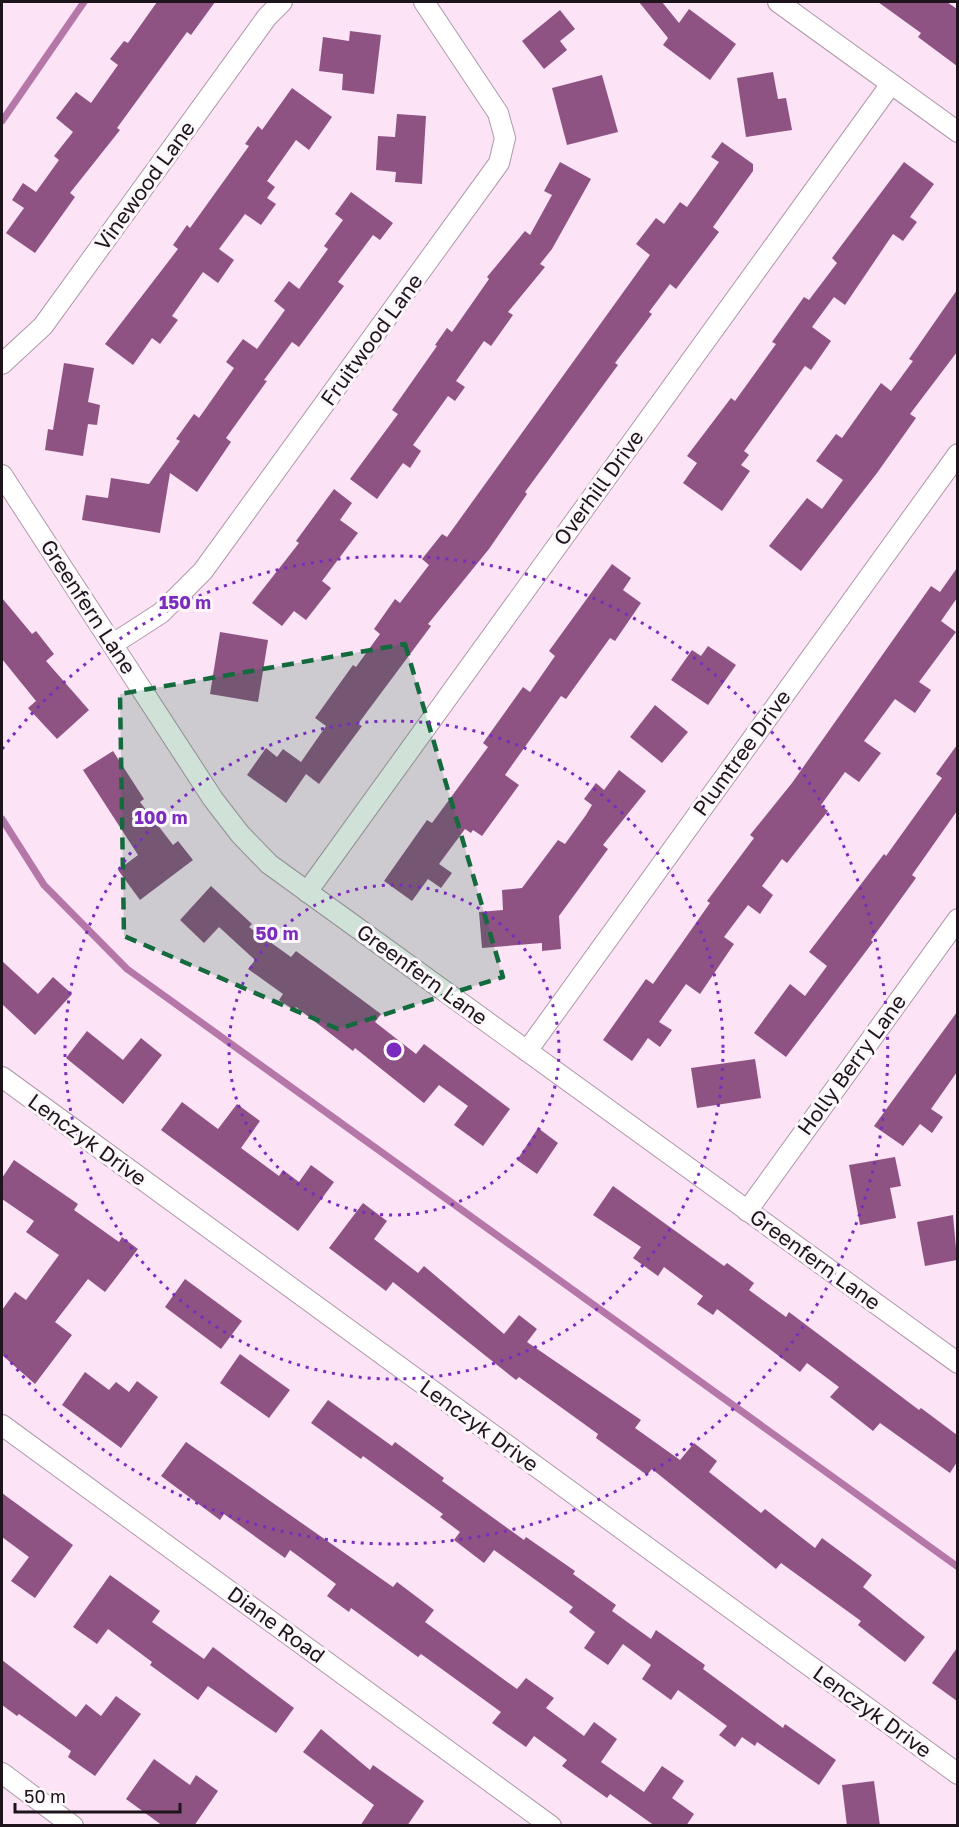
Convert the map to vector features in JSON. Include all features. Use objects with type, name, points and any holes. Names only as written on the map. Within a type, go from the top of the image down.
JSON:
[{"type":"street","name":"Vinewood Lane","points":[[2,364],[43,326],[267,17],[282,2]]},
{"type":"street","name":"Fruitwood Lane","points":[[112,644],[161,613],[203,571],[499,163],[505,138],[498,113],[424,2]]},
{"type":"street","points":[[778,2],[957,132]]},
{"type":"street","name":"Overhill Drive","points":[[307,892],[891,84]]},
{"type":"street","name":"Plumtree Drive","points":[[527,1051],[957,454]]},
{"type":"street","name":"Greenfern Lane","points":[[2,475],[213,799],[240,834],[269,864],[957,1363]]},
{"type":"street","name":"Holly Berry Lane","points":[[747,1211],[957,919]]},
{"type":"street","name":"Lenczyk Drive","points":[[2,1077],[957,1774]]},
{"type":"street","name":"Diane Road","points":[[2,1425],[551,1826]]},
{"type":"street","points":[[2,1773],[73,1826]]},
{"type":"highlighted area","points":[[405,644],[503,977],[338,1029],[124,936],[120,694]]},
{"type":"building","points":[[157,2],[215,2],[191,35],[187,32],[117,128],[120,130],[70,193],[75,197],[35,253],[6,233],[24,208],[12,200],[23,183],[36,192],[59,160],[54,156],[73,132],[56,118],[76,92],[91,103],[118,65],[110,59],[124,41],[128,43]]},
{"type":"building","points":[[639,2],[662,2],[679,23],[689,9],[736,44],[710,80],[663,45],[668,38]]},
{"type":"building","points":[[878,2],[947,2],[957,9],[957,66],[918,37],[921,33]]},
{"type":"building","points":[[560,10],[575,29],[560,41],[567,50],[544,69],[522,41]]},
{"type":"building","points":[[350,31],[381,35],[374,94],[342,90],[343,74],[319,71],[323,37],[349,41]]},
{"type":"building","points":[[773,72],[778,99],[786,98],[792,130],[746,137],[737,78]]},
{"type":"building","points":[[602,75],[618,132],[567,145],[552,88]]},
{"type":"building","points":[[292,88],[332,117],[309,150],[296,140],[267,181],[275,187],[267,198],[276,204],[261,225],[245,214],[219,249],[234,260],[218,283],[203,272],[172,316],[178,320],[160,344],[152,338],[133,365],[105,344],[178,249],[173,245],[187,225],[190,228],[249,146],[245,144],[258,126],[262,130]]},
{"type":"building","points":[[397,114],[426,116],[422,184],[395,182],[396,172],[376,170],[378,136],[395,137]]},
{"type":"building","points":[[722,142],[753,164],[753,171],[713,227],[719,232],[676,289],[670,284],[649,312],[652,314],[615,363],[618,365],[525,492],[527,494],[489,549],[428,624],[431,626],[358,724],[362,726],[319,784],[306,774],[286,803],[247,775],[266,748],[277,757],[283,749],[301,762],[326,726],[315,718],[353,665],[356,667],[380,634],[374,629],[395,599],[400,603],[429,565],[422,559],[442,534],[447,537],[650,255],[636,244],[656,218],[664,224],[680,202],[687,207],[719,162],[711,157]]},
{"type":"building","points":[[560,162],[591,179],[552,249],[540,264],[545,267],[508,312],[513,315],[491,346],[484,341],[456,381],[465,387],[455,401],[448,396],[413,445],[421,451],[410,468],[403,463],[377,499],[350,479],[398,414],[392,410],[447,328],[452,332],[489,279],[487,277],[525,231],[530,235],[552,195],[544,191]]},
{"type":"building","points":[[904,162],[934,184],[910,217],[917,222],[903,241],[893,234],[845,305],[834,297],[812,327],[831,341],[811,370],[805,366],[744,451],[749,455],[741,465],[750,471],[722,511],[683,483],[697,463],[687,456],[731,398],[735,401],[776,344],[772,342],[804,297],[809,300],[837,263],[832,258]]},
{"type":"building","points":[[351,192],[393,223],[380,240],[373,235],[338,282],[344,286],[299,347],[292,342],[264,380],[267,381],[226,438],[231,442],[197,492],[170,473],[160,533],[82,520],[86,495],[108,498],[111,478],[149,484],[180,441],[176,439],[194,414],[199,418],[234,368],[226,362],[243,339],[257,349],[285,310],[274,301],[289,281],[299,289],[328,249],[324,246],[343,220],[335,214]]},
{"type":"building","points":[[957,290],[957,352],[910,414],[916,418],[877,473],[801,571],[769,546],[807,498],[822,509],[843,480],[816,461],[836,434],[842,438],[881,383],[891,391],[913,361],[909,359]]},
{"type":"building","points":[[64,363],[94,368],[88,402],[100,405],[97,425],[88,424],[83,456],[45,450],[48,429],[53,430]]},
{"type":"building","points":[[334,489],[352,503],[340,520],[358,533],[322,581],[331,588],[306,620],[294,611],[282,626],[252,603],[299,543],[296,541]]},
{"type":"building","points":[[612,564],[631,578],[623,590],[641,603],[615,641],[610,638],[566,699],[561,696],[505,775],[519,785],[482,836],[473,830],[471,833],[465,829],[439,864],[452,873],[441,888],[428,879],[412,901],[384,881],[427,820],[432,823],[488,747],[483,743],[523,687],[530,692],[555,656],[549,651]]},
{"type":"building","points":[[957,568],[957,598],[941,621],[956,632],[919,682],[931,690],[915,713],[895,699],[864,741],[881,753],[859,782],[845,772],[821,805],[828,811],[787,863],[782,859],[762,886],[773,895],[760,914],[748,905],[724,937],[734,944],[700,994],[686,984],[659,1022],[672,1030],[660,1047],[648,1038],[632,1061],[603,1040],[646,979],[653,984],[710,903],[707,901],[754,838],[750,835],[792,783],[931,586],[940,592]]},
{"type":"building","points":[[2,598],[32,634],[36,631],[54,654],[46,661],[89,710],[57,739],[28,708],[36,701],[2,659]]},
{"type":"building","points":[[220,632],[268,640],[258,702],[210,694]]},
{"type":"building","points":[[708,646],[736,665],[708,705],[671,680],[692,650],[701,656]]},
{"type":"building","points":[[655,705],[688,732],[662,763],[630,737]]},
{"type":"building","points":[[957,745],[957,811],[912,875],[916,878],[871,940],[873,942],[786,1057],[754,1033],[790,984],[805,996],[827,966],[809,952],[884,854],[886,856],[942,778],[936,774]]},
{"type":"building","points":[[113,751],[144,799],[140,802],[173,845],[178,841],[193,860],[140,900],[118,870],[138,855],[83,770]]},
{"type":"building","points":[[619,770],[646,791],[603,845],[608,849],[559,916],[561,949],[542,951],[542,943],[482,948],[479,912],[503,910],[502,890],[522,888],[558,840],[565,844],[592,805],[584,799],[596,783],[604,790]]},
{"type":"building","points":[[211,886],[252,924],[249,927],[291,957],[296,951],[381,1014],[375,1022],[416,1054],[424,1044],[510,1109],[483,1146],[454,1125],[468,1106],[439,1085],[424,1103],[355,1048],[353,1051],[296,1007],[294,1010],[279,1000],[283,994],[248,969],[255,960],[219,927],[204,943],[180,920]]},
{"type":"building","points":[[2,961],[38,994],[53,977],[72,994],[35,1035],[2,1004]]},
{"type":"building","points":[[957,1012],[957,1072],[931,1109],[943,1117],[932,1133],[920,1124],[903,1146],[874,1126]]},
{"type":"building","points":[[87,1031],[123,1060],[141,1038],[162,1055],[123,1104],[66,1058]]},
{"type":"building","points":[[755,1059],[761,1098],[697,1108],[691,1068]]},
{"type":"building","points":[[182,1102],[218,1129],[237,1104],[260,1121],[241,1148],[279,1176],[283,1170],[299,1182],[311,1165],[334,1182],[298,1231],[161,1130]]},
{"type":"building","points":[[538,1128],[558,1143],[537,1174],[517,1160]]},
{"type":"building","points":[[895,1157],[901,1186],[890,1188],[896,1218],[860,1225],[849,1165]]},
{"type":"building","points":[[14,1160],[78,1204],[74,1210],[119,1242],[122,1237],[138,1249],[105,1292],[88,1279],[55,1322],[72,1335],[35,1384],[2,1355],[2,1310],[15,1292],[26,1300],[59,1255],[26,1232],[34,1221],[2,1199],[2,1178]]},
{"type":"building","points":[[613,1186],[724,1266],[727,1263],[754,1283],[749,1290],[786,1317],[789,1312],[919,1410],[921,1408],[957,1435],[957,1462],[950,1473],[880,1423],[873,1431],[830,1397],[839,1387],[807,1363],[800,1372],[717,1309],[713,1315],[697,1304],[703,1296],[664,1267],[658,1276],[633,1258],[641,1247],[593,1215]]},
{"type":"building","points":[[363,1203],[387,1221],[374,1239],[418,1273],[424,1266],[504,1334],[519,1315],[537,1329],[527,1342],[641,1420],[635,1428],[680,1460],[694,1443],[717,1461],[709,1472],[761,1513],[765,1509],[815,1548],[822,1538],[872,1575],[863,1587],[925,1637],[905,1662],[858,1625],[861,1621],[781,1563],[776,1569],[652,1469],[647,1475],[596,1438],[598,1434],[519,1377],[516,1380],[393,1282],[386,1291],[329,1248]]},
{"type":"building","points":[[953,1215],[957,1260],[925,1266],[917,1222]]},
{"type":"building","points":[[185,1279],[242,1321],[221,1349],[165,1307]]},
{"type":"building","points":[[240,1354],[290,1390],[269,1418],[220,1383]]},
{"type":"building","points":[[85,1372],[109,1390],[116,1382],[129,1392],[137,1381],[158,1397],[121,1448],[62,1405]]},
{"type":"building","points":[[328,1400],[392,1446],[395,1442],[444,1478],[442,1481],[524,1540],[526,1537],[575,1571],[573,1574],[616,1605],[612,1611],[651,1639],[656,1630],[705,1665],[703,1669],[783,1728],[785,1724],[836,1760],[819,1785],[757,1742],[755,1746],[742,1737],[735,1747],[719,1735],[727,1726],[678,1690],[671,1700],[642,1679],[651,1665],[623,1644],[608,1665],[584,1648],[595,1632],[569,1612],[573,1607],[494,1550],[484,1563],[454,1540],[460,1532],[440,1517],[443,1514],[363,1456],[361,1459],[311,1423]]},
{"type":"building","points":[[186,1442],[393,1587],[397,1582],[434,1610],[425,1622],[517,1689],[526,1678],[554,1698],[546,1708],[584,1736],[594,1722],[617,1739],[601,1762],[644,1792],[662,1766],[684,1781],[672,1798],[694,1814],[686,1826],[655,1826],[610,1794],[607,1798],[562,1766],[567,1760],[534,1736],[526,1747],[492,1723],[501,1712],[421,1654],[418,1657],[351,1608],[349,1612],[327,1596],[336,1584],[290,1550],[285,1558],[224,1514],[220,1520],[161,1476]]},
{"type":"building","points":[[2,1493],[73,1545],[35,1598],[11,1581],[29,1557],[2,1537]]},
{"type":"building","points":[[110,1575],[160,1611],[152,1622],[204,1659],[213,1647],[294,1708],[276,1733],[208,1686],[198,1700],[150,1665],[152,1662],[108,1629],[97,1644],[73,1627]]},
{"type":"building","points":[[957,1648],[957,1701],[932,1683]]},
{"type":"building","points":[[2,1660],[76,1717],[86,1704],[101,1716],[116,1696],[141,1714],[95,1776],[68,1757],[71,1751],[19,1714],[17,1716],[2,1705]]},
{"type":"building","points":[[321,1729],[370,1770],[373,1765],[424,1801],[407,1826],[360,1826],[374,1805],[303,1752]]},
{"type":"building","points":[[154,1759],[190,1785],[196,1775],[218,1791],[194,1826],[163,1826],[126,1799]]},
{"type":"building","points":[[874,1781],[880,1826],[847,1826],[842,1785]]},
{"type":"waterway","points":[[2,121],[84,2]]},
{"type":"waterway","points":[[2,819],[44,885],[127,969],[958,1567]]}]
